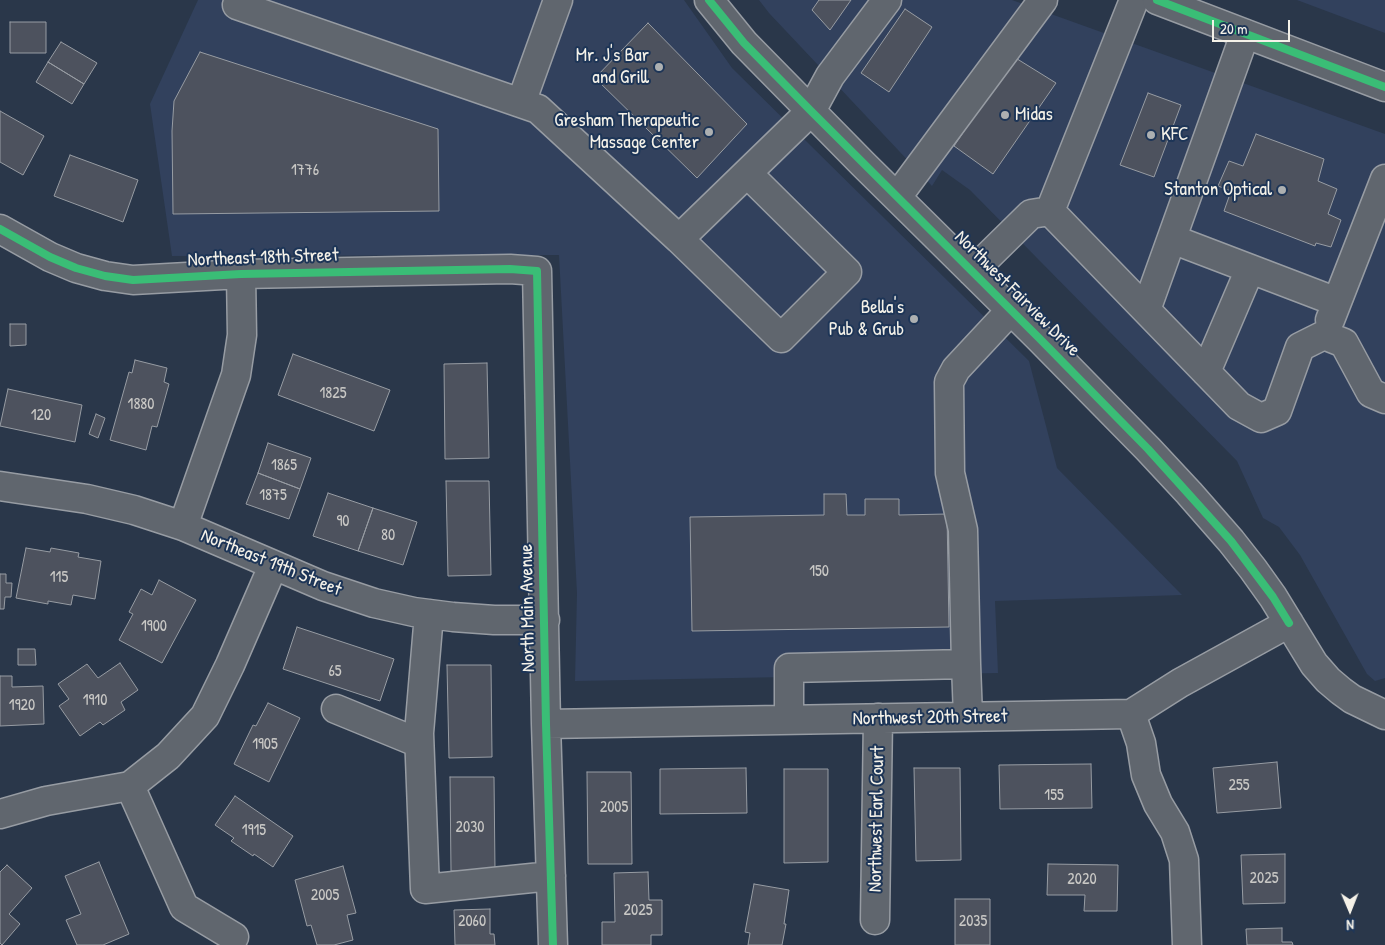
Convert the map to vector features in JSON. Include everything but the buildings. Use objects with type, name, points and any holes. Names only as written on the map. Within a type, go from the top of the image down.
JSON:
[{"type":"street","points":[[239,0],[237,5],[538,109],[679,239],[781,338],[847,272],[747,173]]},
{"type":"street","points":[[521,103],[558,0]]},
{"type":"street","name":"Northwest Fairview Drive","points":[[709,0],[744,43],[1148,449],[1231,541],[1274,597],[1314,664],[1328,680],[1352,699],[1385,714]]},
{"type":"street","points":[[679,239],[811,111],[830,76],[887,0]]},
{"type":"street","points":[[897,197],[1043,0]]},
{"type":"street","points":[[1050,212],[1134,0]]},
{"type":"street","points":[[1157,0],[1385,87]]},
{"type":"street","points":[[1146,310],[1245,34]]},
{"type":"street","points":[[1050,212],[1239,406],[1261,418],[1276,411],[1300,347],[1324,335],[1385,179]]},
{"type":"street","points":[[972,272],[1031,214],[1050,212]]},
{"type":"street","name":"Northeast 18th Street","points":[[0,229],[50,257],[76,268],[105,276],[133,280],[241,274],[510,269],[537,271]]},
{"type":"street","points":[[1172,239],[1337,302]]},
{"type":"street","points":[[1206,372],[1250,269]]},
{"type":"street","name":"North Main Avenue","points":[[537,271],[546,724],[553,945]]},
{"type":"street","points":[[183,526],[236,375],[242,335],[241,274]]},
{"type":"street","points":[[968,717],[963,530],[950,473],[950,382],[956,368],[1011,310]]},
{"type":"street","points":[[1324,335],[1344,343],[1371,394],[1385,399]]},
{"type":"street","name":"Northeast 19th Street","points":[[0,486],[86,499],[134,510],[183,526],[234,547],[273,566],[374,603],[429,614],[494,620],[545,620]]},
{"type":"street","points":[[0,814],[46,801],[130,786],[168,756],[205,716],[230,665],[273,566]]},
{"type":"street","points":[[429,614],[420,743],[425,889],[551,876]]},
{"type":"street","points":[[1187,945],[1184,860],[1175,832],[1158,804],[1146,775],[1141,744],[1131,714],[1180,683],[1289,623]]},
{"type":"street","points":[[789,720],[789,668],[966,664]]},
{"type":"street","points":[[336,709],[420,743]]},
{"type":"street","name":"Northwest 20th Street","points":[[546,724],[1131,714]]},
{"type":"street","name":"Northwest Earl Court","points":[[875,920],[878,718]]},
{"type":"street","points":[[130,786],[184,907],[234,937]]},
{"type":"shaded area","points":[[198,0],[684,0],[732,68],[1029,361],[1057,468],[1182,595],[995,601],[998,673],[575,681],[577,593],[559,255],[172,256],[150,104]]},
{"type":"shaded area","points":[[759,0],[1012,0],[1385,134],[1385,678],[1375,681],[1367,674],[1300,555],[1279,527],[1263,518],[1237,461],[970,190],[942,170],[932,186],[769,13]]},
{"type":"shaded area","points":[[1297,0],[1385,0],[1385,33]]},
{"type":"cycle path","points":[[709,0],[744,43],[1148,449],[1231,541],[1273,597],[1289,623]]},
{"type":"cycle path","points":[[1157,0],[1385,87]]},
{"type":"cycle path","points":[[0,229],[50,257],[76,268],[105,276],[133,280],[241,274],[510,269],[537,271],[546,724],[553,945]]},
{"type":"place","name":"Mr. J's Bar and Grill","points":[[659,67]]},
{"type":"place","name":"Midas","points":[[1005,115]]},
{"type":"place","name":"Gresham Therapeutic Massage Center","points":[[709,132]]},
{"type":"place","name":"KFC","points":[[1151,135]]},
{"type":"place","name":"Stanton Optical","points":[[1282,190]]},
{"type":"place","name":"Bella's Pub & Grub","points":[[914,319]]}]
